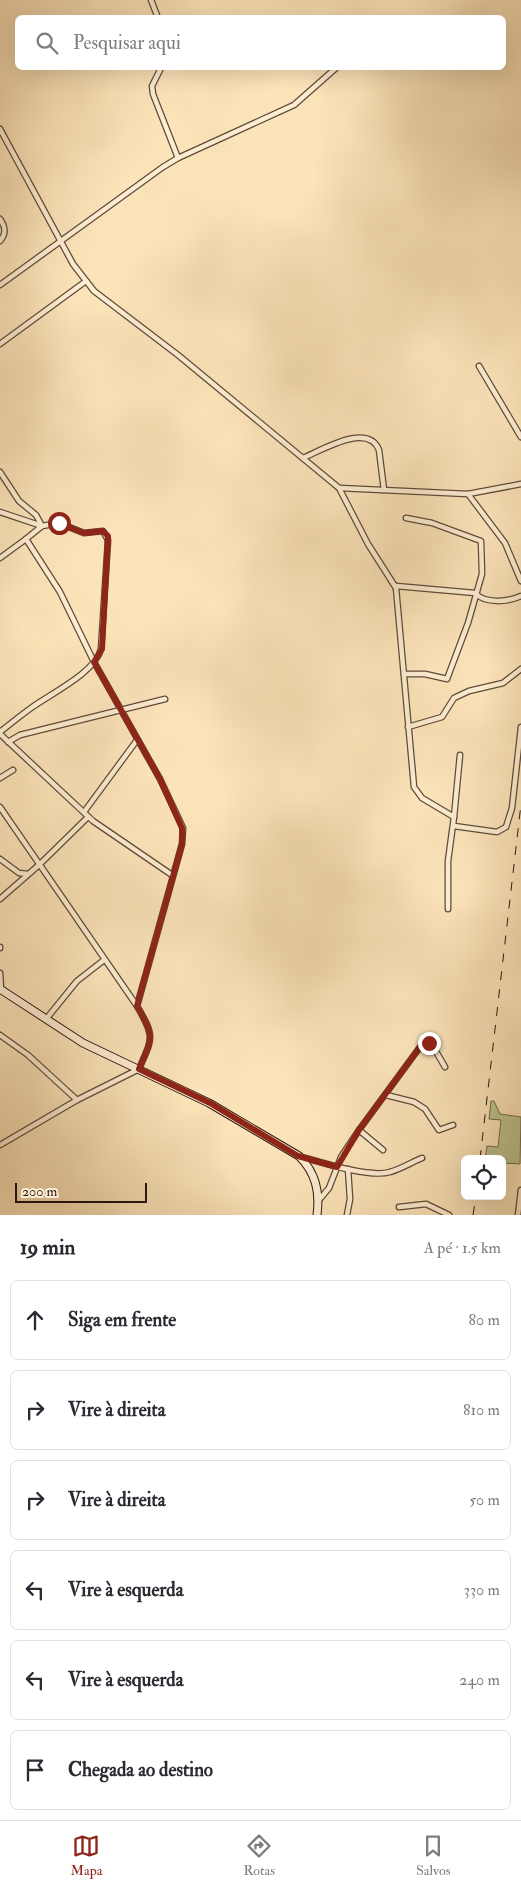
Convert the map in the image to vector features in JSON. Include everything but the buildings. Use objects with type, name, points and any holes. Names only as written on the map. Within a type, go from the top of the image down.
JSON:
[{"type":"street","points":[[151,0],[157,15]]},
{"type":"street","points":[[160,70],[152,86],[153,94],[178,158]]},
{"type":"street","points":[[0,285],[178,158],[294,105],[334,70]]},
{"type":"street","points":[[0,129],[60,241],[86,281],[108,303],[178,355],[339,488],[368,544],[396,588],[409,719],[408,727],[416,791],[422,798],[454,817]]},
{"type":"street","points":[[0,219],[5,226],[5,232],[0,241]]},
{"type":"street","points":[[0,344],[86,281]]},
{"type":"street","points":[[479,366],[521,438]]},
{"type":"street","points":[[303,458],[355,437],[368,438],[377,445],[379,450],[384,490]]},
{"type":"street","points":[[0,472],[19,502],[36,515],[42,526]]},
{"type":"street","points":[[339,488],[468,494],[521,484]]},
{"type":"street","points":[[468,494],[505,543],[521,581]]},
{"type":"street","points":[[0,512],[42,526],[59,523],[84,533],[103,531],[108,536],[102,649],[94,662],[69,684],[0,733],[88,817],[172,874]]},
{"type":"street","points":[[404,674],[425,674],[447,679],[468,623],[474,594],[482,574],[481,541],[432,523],[406,518]]},
{"type":"street","points":[[0,558],[42,526]]},
{"type":"street","points":[[26,539],[60,592],[94,662],[160,779],[182,828],[182,844],[172,874],[137,1006]]},
{"type":"street","points":[[396,588],[396,586],[474,594],[507,602],[521,596]]},
{"type":"street","points":[[408,727],[442,717],[454,698],[469,691],[503,683],[521,669]]},
{"type":"street","points":[[8,742],[20,735],[165,700]]},
{"type":"street","points":[[454,826],[496,832],[506,827],[512,808],[521,727]]},
{"type":"street","points":[[84,812],[137,740]]},
{"type":"street","points":[[448,909],[448,862],[454,826],[460,755]]},
{"type":"street","points":[[0,778],[13,770]]},
{"type":"street","points":[[0,807],[137,1006],[148,1024],[152,1038],[139,1069],[77,1100],[0,1145]]},
{"type":"street","points":[[0,899],[39,865],[88,817]]},
{"type":"street","points":[[0,859],[19,873],[28,874]]},
{"type":"street","points":[[47,1018],[77,981],[104,960]]},
{"type":"street","points":[[0,974],[0,989],[83,1043],[210,1103],[298,1156],[337,1167],[388,1173],[422,1158]]},
{"type":"street","points":[[0,1034],[28,1055],[77,1100]]},
{"type":"street","points":[[319,1200],[329,1188],[337,1167],[359,1130],[422,1045],[432,1044],[445,1067]]},
{"type":"street","points":[[386,1095],[414,1102],[425,1109],[439,1130],[454,1125]]},
{"type":"street","points":[[359,1130],[383,1150]]},
{"type":"street","points":[[298,1156],[311,1171],[319,1200],[317,1215]]},
{"type":"street","points":[[347,1215],[350,1199],[348,1169]]},
{"type":"street","points":[[518,1215],[521,1190]]},
{"type":"street","points":[[399,1207],[426,1204],[449,1215]]},
{"type":"green space","points":[[491,1101],[494,1101],[500,1114],[521,1117],[520,1164],[506,1163],[506,1155],[486,1155],[487,1146],[498,1147],[501,1120],[489,1119]]},
{"type":"railway","points":[[480,1155],[521,804]]},
{"type":"railway","points":[[473,1215],[475,1200]]},
{"type":"route","points":[[59,523],[84,533],[103,531],[108,536],[102,649],[94,662],[160,779],[184,836],[137,1006],[148,1024],[152,1038],[139,1069],[210,1103],[298,1156],[337,1167],[343,1154],[371,1112],[386,1095],[420,1047],[429,1043]]}]
